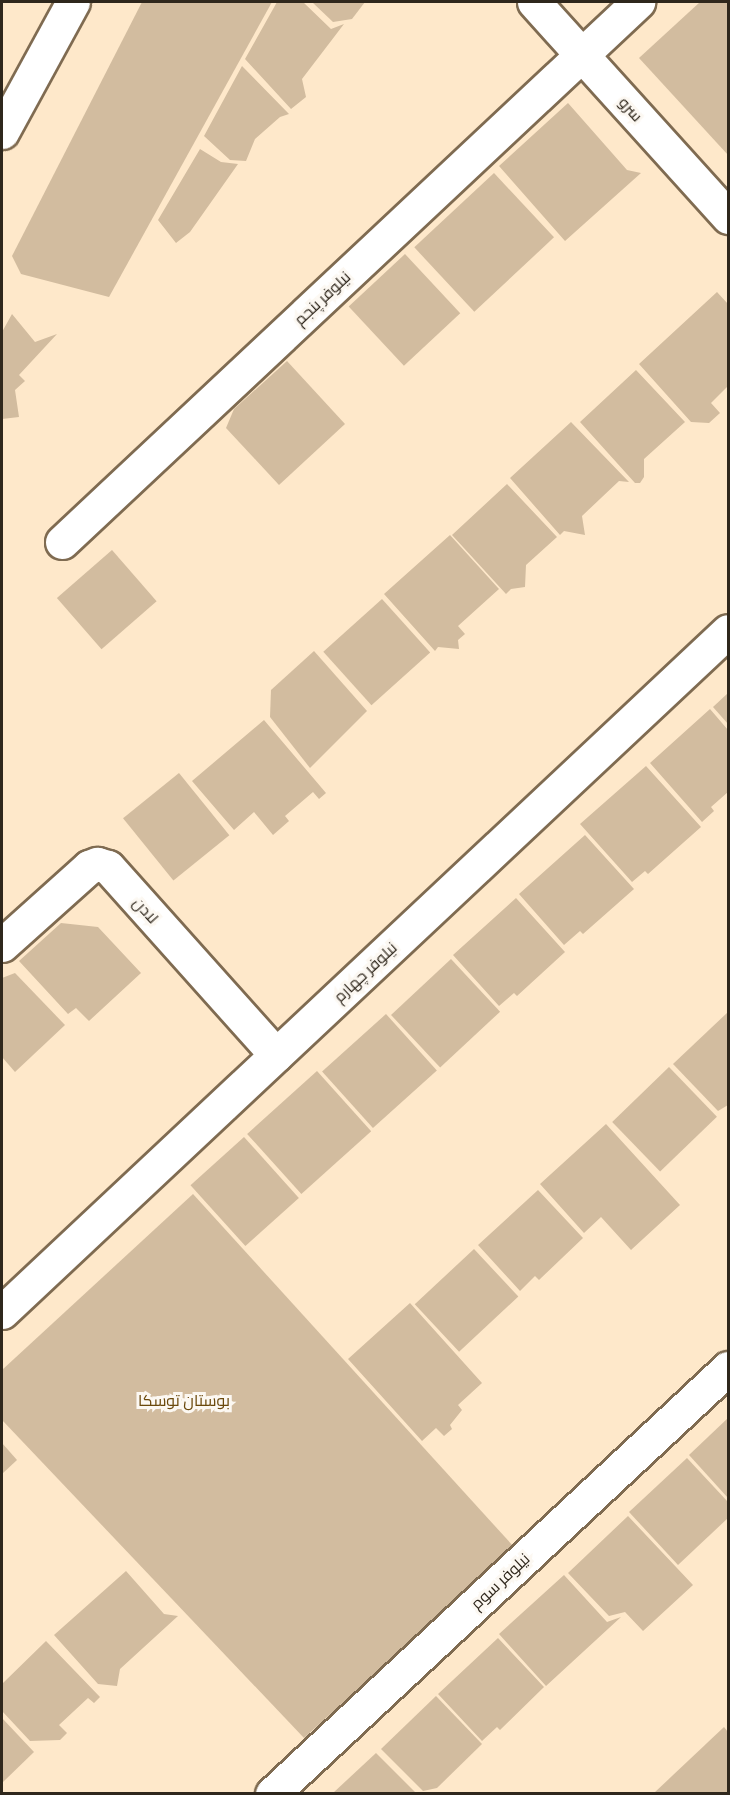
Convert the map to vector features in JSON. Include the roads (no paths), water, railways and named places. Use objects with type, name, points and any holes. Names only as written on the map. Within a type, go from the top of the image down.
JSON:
[{"type":"street","points":[[2,132],[73,2]]},
{"type":"street","name":"سرو","points":[[534,2],[729,217]]},
{"type":"street","name":"نیلوفر پنجم","points":[[62,542],[638,2]]},
{"type":"street","name":"نیلوفر چهارم","points":[[2,1312],[729,631]]},
{"type":"street","name":"لادن","points":[[2,945],[89,867],[97,864],[108,867],[276,1055]]},
{"type":"street","name":"نیلوفر سوم","points":[[272,1794],[729,1368]]},
{"type":"park label","name":"بوستان توسکا","points":[[184,1400]]}]
